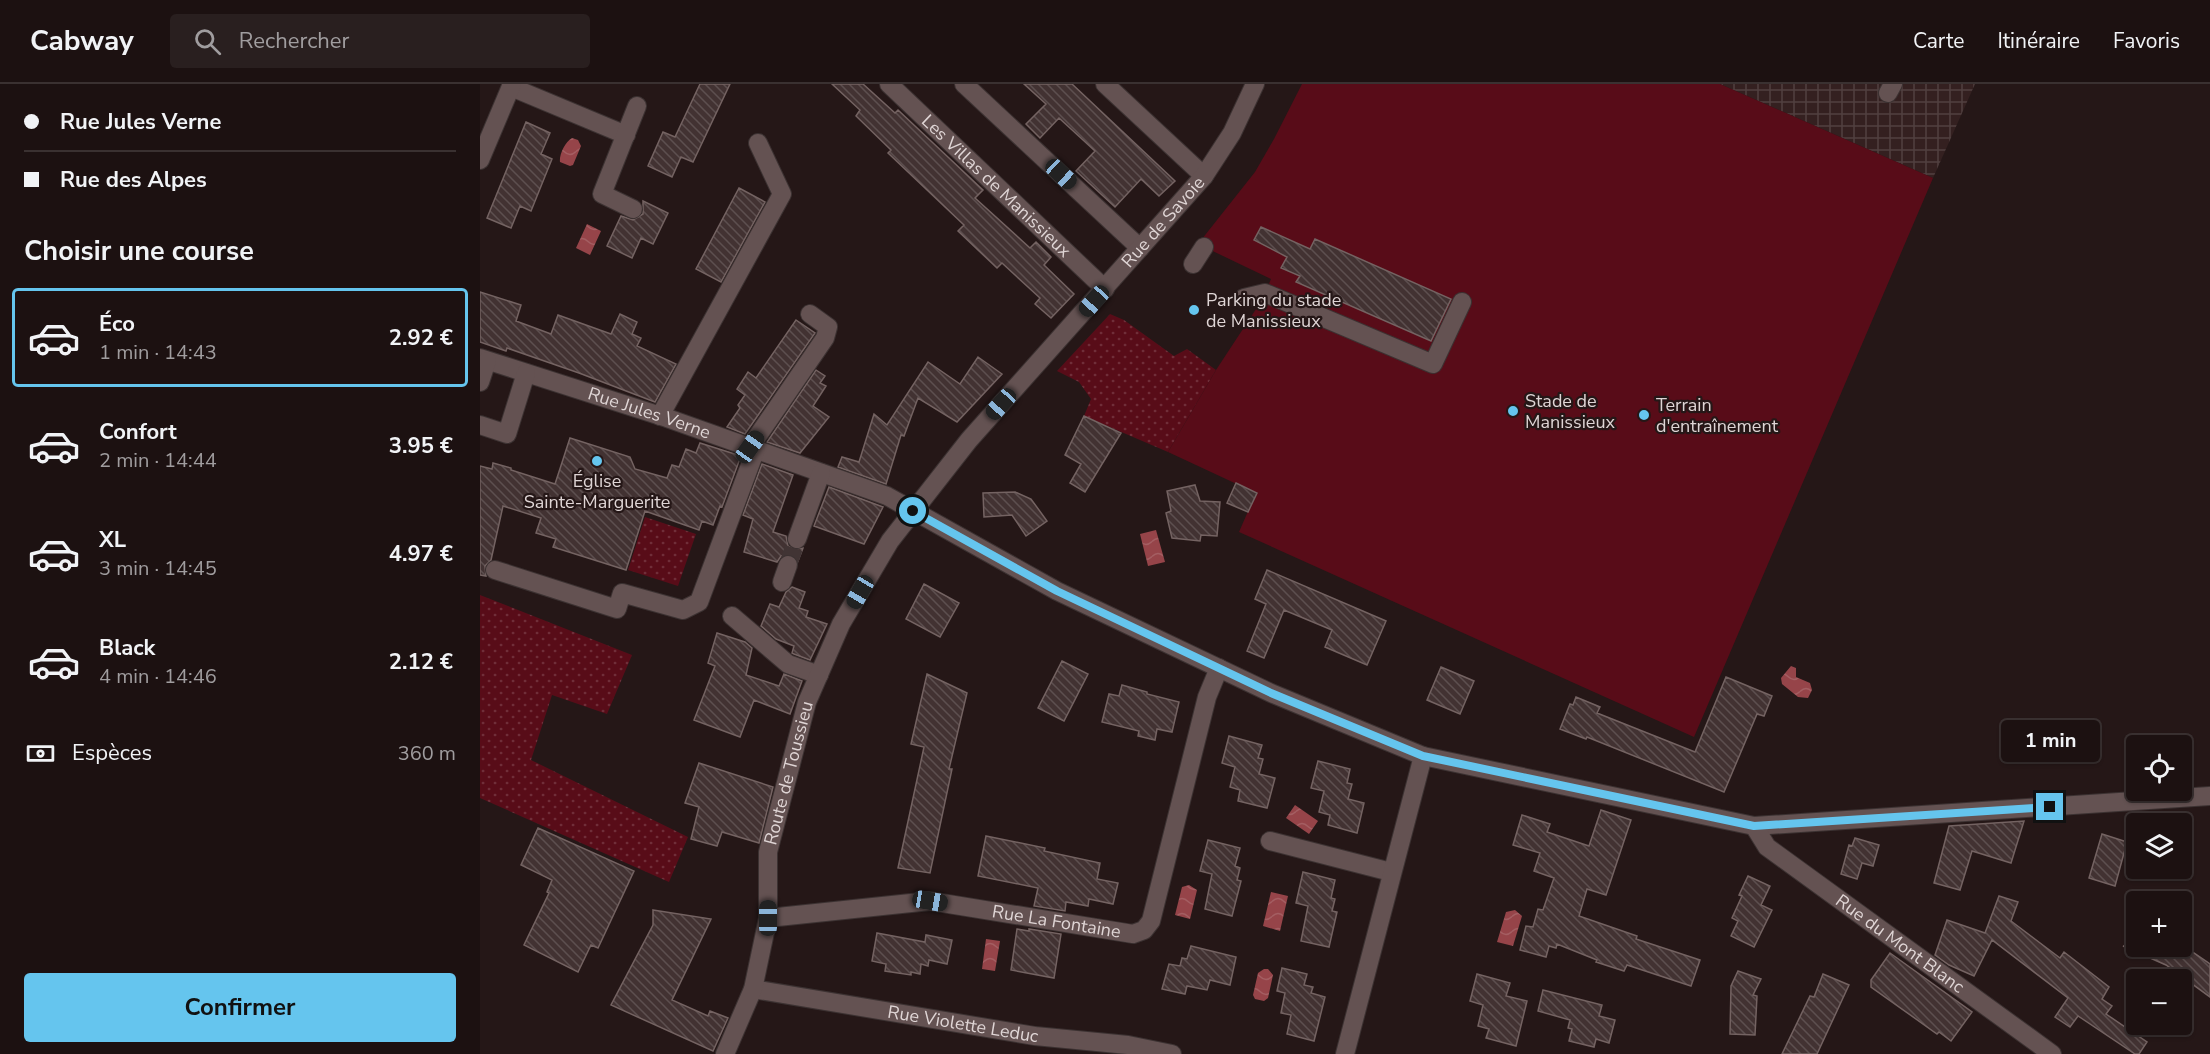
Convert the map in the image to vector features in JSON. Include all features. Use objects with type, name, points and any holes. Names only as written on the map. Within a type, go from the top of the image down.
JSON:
[{"type":"street","name":"Les Villas de Manissieux","points":[[889,84],[1105,289]]},
{"type":"street","points":[[964,84],[1140,248]]},
{"type":"street","points":[[1105,84],[1204,176]]},
{"type":"street","name":"Rue de Savoie","points":[[913,511],[969,441],[1204,176],[1232,133],[1255,84]]},
{"type":"street","points":[[480,160],[511,85],[626,135]]},
{"type":"street","points":[[633,209],[602,194],[637,106]]},
{"type":"street","points":[[660,416],[782,194],[758,143]]},
{"type":"street","points":[[1193,264],[1204,247]]},
{"type":"street","points":[[1244,298],[1265,293],[1433,364],[1462,302]]},
{"type":"street","points":[[495,570],[616,609],[622,593],[683,610],[699,602],[753,448],[825,338],[828,327],[810,314]]},
{"type":"street","points":[[480,382],[483,359]]},
{"type":"street","name":"Rue Jules Verne","points":[[483,359],[660,416],[887,496],[1057,591],[1271,693],[1423,756],[1754,826],[2210,796]]},
{"type":"street","points":[[480,425],[507,434],[526,373]]},
{"type":"street","points":[[797,539],[821,473]]},
{"type":"street","name":"Route de Toussieu","points":[[725,1054],[753,989],[768,918],[768,852],[807,702],[841,624],[890,541],[913,511]]},
{"type":"street","points":[[732,616],[788,664],[819,675]]},
{"type":"street","name":"Rue La Fontaine","points":[[768,918],[930,901],[1133,934],[1144,930],[1151,921],[1207,697],[1219,668]]},
{"type":"street","points":[[1345,1054],[1423,756]]},
{"type":"street","name":"Rue du Mont Blanc","points":[[1754,826],[1767,847],[2052,1054]]},
{"type":"street","points":[[1270,841],[1391,872]]},
{"type":"street","name":"Rue Violette Leduc","points":[[753,989],[1035,1036],[1128,1045],[1172,1054]]},
{"type":"shaded area","name":"Stade de Manissieux","points":[[1302,84],[1720,84],[1933,178],[1694,737],[1239,532],[1256,493],[1168,452],[1216,370],[1262,300],[1271,279],[1198,244],[1255,172]]},
{"type":"shaded area","points":[[1720,84],[1975,84],[1933,178]]},
{"type":"shaded area","points":[[1110,314],[1124,320],[1174,356],[1187,349],[1216,370],[1168,452],[1084,416],[1091,399],[1079,382],[1057,371]]},
{"type":"shaded area","points":[[645,517],[696,534],[678,586],[628,570]]},
{"type":"shaded area","points":[[480,595],[632,655],[607,714],[552,695],[531,760],[688,837],[669,882],[480,798]]},
{"type":"water","points":[[572,138],[578,140],[581,146],[573,165],[570,166],[560,162],[560,159],[565,146]]},
{"type":"water","points":[[587,224],[601,231],[590,255],[576,248]]},
{"type":"water","points":[[1156,530],[1165,562],[1148,566],[1140,534]]},
{"type":"water","points":[[1791,666],[1796,668],[1796,677],[1810,683],[1812,690],[1808,698],[1798,697],[1782,684],[1781,678]]},
{"type":"water","points":[[1295,805],[1318,821],[1309,834],[1286,818]]},
{"type":"water","points":[[1189,885],[1197,890],[1190,919],[1175,915],[1182,887]]},
{"type":"water","points":[[1271,892],[1288,896],[1280,931],[1263,926]]},
{"type":"water","points":[[1515,910],[1522,916],[1513,946],[1497,942],[1506,912]]},
{"type":"water","points":[[986,939],[1000,941],[995,971],[982,969]]},
{"type":"water","points":[[1268,969],[1273,975],[1268,998],[1264,1001],[1255,999],[1253,995],[1258,973]]},
{"type":"building","points":[[700,84],[730,84],[693,162],[681,157],[672,177],[648,166],[663,132],[675,137]]},
{"type":"building","points":[[832,84],[863,84],[895,113],[898,110],[983,190],[975,198],[1030,248],[1036,242],[1051,257],[1044,265],[1074,294],[1051,318],[1035,304],[1040,298],[1002,263],[997,268],[958,231],[964,225],[888,153],[891,150],[856,116],[860,110]]},
{"type":"building","points":[[1024,84],[1072,84],[1175,181],[1159,196],[1141,179],[1115,207],[1076,171],[1095,151],[1059,118],[1040,138],[1026,124],[1046,104]]},
{"type":"building","points":[[526,122],[550,133],[541,154],[552,159],[531,211],[520,206],[511,228],[487,218]]},
{"type":"building","points":[[739,188],[765,202],[721,282],[696,269]]},
{"type":"building","points":[[643,201],[668,213],[653,244],[641,238],[632,258],[607,246],[621,216],[633,220],[643,214]]},
{"type":"building","points":[[1261,227],[1310,249],[1315,239],[1451,299],[1431,341],[1296,282],[1300,276],[1281,268],[1287,257],[1254,240]]},
{"type":"building","points":[[480,292],[521,305],[516,321],[551,334],[558,315],[611,334],[620,314],[637,322],[632,334],[641,338],[637,346],[676,364],[655,402],[507,348],[506,351],[480,342]]},
{"type":"building","points":[[796,320],[815,333],[745,434],[727,427],[740,408],[738,405],[745,395],[737,389],[748,372],[756,378]]},
{"type":"building","points":[[978,357],[1002,374],[957,422],[918,398],[904,436],[901,435],[886,484],[838,467],[842,457],[859,462],[874,414],[887,425],[928,362],[960,384]]},
{"type":"building","points":[[816,370],[825,376],[820,383],[826,386],[813,406],[829,417],[800,453],[767,442]]},
{"type":"building","points":[[1084,416],[1121,433],[1085,492],[1070,483],[1081,464],[1065,455]]},
{"type":"building","points":[[570,438],[630,457],[635,469],[667,478],[672,465],[679,467],[686,449],[696,453],[700,443],[741,456],[713,525],[702,521],[699,530],[645,511],[626,570],[553,547],[556,539],[536,533],[541,518],[503,506],[491,560],[485,566],[486,576],[480,575],[480,466],[492,469],[493,463],[555,484]]},
{"type":"building","points":[[762,464],[793,475],[773,532],[786,536],[788,546],[793,549],[803,548],[798,561],[791,554],[781,556],[777,562],[744,552],[753,519],[743,515]]},
{"type":"building","points":[[1236,483],[1257,493],[1248,512],[1227,503]]},
{"type":"building","points":[[1195,485],[1200,501],[1220,502],[1217,536],[1201,535],[1200,541],[1172,538],[1166,513],[1171,511],[1167,491]]},
{"type":"building","points":[[829,487],[883,507],[864,544],[814,526]]},
{"type":"building","points":[[1015,492],[1031,499],[1047,521],[1026,536],[1012,515],[984,517],[983,493]]},
{"type":"building","points":[[1267,570],[1386,621],[1367,665],[1325,647],[1332,630],[1284,610],[1264,658],[1247,651],[1266,604],[1255,599]]},
{"type":"building","points":[[924,584],[959,603],[940,637],[906,619]]},
{"type":"building","points":[[792,587],[805,592],[799,608],[808,611],[806,617],[827,624],[810,660],[792,653],[794,646],[776,639],[761,626],[770,604],[779,607],[786,592]]},
{"type":"building","points":[[717,633],[745,642],[752,648],[746,675],[779,686],[784,674],[802,681],[790,714],[754,700],[740,737],[694,720],[715,666],[708,663]]},
{"type":"building","points":[[1062,661],[1088,674],[1064,721],[1038,708]]},
{"type":"building","points":[[1441,667],[1474,681],[1460,714],[1427,700]]},
{"type":"building","points":[[927,674],[967,693],[949,769],[952,769],[930,873],[898,868],[924,747],[911,744]]},
{"type":"building","points":[[1726,677],[1772,696],[1764,716],[1757,714],[1724,792],[1587,737],[1586,739],[1560,729],[1570,704],[1573,705],[1576,697],[1600,707],[1597,713],[1695,752]]},
{"type":"building","points":[[1122,685],[1179,702],[1172,732],[1157,729],[1155,740],[1138,736],[1139,731],[1102,722],[1109,694],[1119,696]]},
{"type":"building","points":[[1229,736],[1262,745],[1258,758],[1263,759],[1259,774],[1275,778],[1267,808],[1238,801],[1240,790],[1230,787],[1235,767],[1222,763]]},
{"type":"building","points":[[1318,761],[1350,769],[1347,783],[1352,784],[1348,799],[1364,803],[1357,833],[1328,825],[1330,815],[1319,812],[1324,791],[1311,788]]},
{"type":"building","points":[[699,763],[773,787],[759,843],[722,832],[717,846],[691,839],[699,807],[685,803]]},
{"type":"building","points":[[1601,810],[1631,820],[1606,895],[1587,889],[1579,916],[1637,936],[1636,939],[1700,960],[1691,986],[1627,965],[1624,971],[1596,962],[1597,960],[1557,944],[1556,948],[1549,946],[1546,957],[1520,950],[1526,926],[1533,927],[1538,909],[1543,910],[1554,878],[1534,871],[1540,853],[1513,845],[1522,815],[1550,824],[1547,832],[1589,846]]},
{"type":"building","points":[[2024,821],[2011,863],[1972,851],[1960,890],[1934,883],[1949,826]]},
{"type":"building","points":[[538,828],[634,871],[598,948],[591,945],[578,972],[524,945],[549,893],[547,892],[552,880],[521,865]]},
{"type":"building","points":[[2102,834],[2126,842],[2115,886],[2089,878]]},
{"type":"building","points":[[986,836],[1045,848],[1044,851],[1100,863],[1097,879],[1118,883],[1113,904],[1089,899],[1088,906],[1066,902],[1065,911],[1034,906],[1038,888],[978,876]]},
{"type":"building","points":[[1855,838],[1879,845],[1873,866],[1862,863],[1857,879],[1841,874],[1849,845],[1852,846]]},
{"type":"building","points":[[1208,840],[1240,848],[1235,866],[1240,868],[1237,880],[1241,881],[1232,916],[1205,909],[1212,874],[1200,871]]},
{"type":"building","points":[[1303,872],[1335,880],[1331,898],[1335,899],[1332,911],[1337,912],[1329,947],[1301,941],[1308,906],[1296,903]]},
{"type":"building","points":[[1748,876],[1770,886],[1761,905],[1772,910],[1754,947],[1731,936],[1738,921],[1732,918]]},
{"type":"building","points":[[1999,896],[2018,902],[2011,921],[2060,958],[2064,952],[2109,987],[2102,999],[2112,1006],[2106,1014],[2126,1028],[2126,1035],[2137,1035],[2147,1042],[2139,1054],[2135,1054],[2078,1016],[2070,1027],[2055,1017],[2068,998],[1992,940],[1974,976],[1949,965],[1935,955],[1947,920],[1985,933]]},
{"type":"building","points":[[653,910],[711,919],[672,1000],[708,1016],[710,1011],[728,1018],[713,1051],[611,1005],[653,925]]},
{"type":"building","points":[[1017,929],[1061,934],[1054,978],[1011,970]]},
{"type":"building","points":[[877,933],[925,942],[926,935],[952,940],[947,964],[929,960],[928,966],[921,964],[920,974],[885,971],[886,964],[872,961]]},
{"type":"building","points":[[1191,946],[1236,957],[1230,985],[1210,980],[1207,990],[1187,986],[1185,994],[1162,989],[1169,964],[1180,966],[1182,958],[1187,959]]},
{"type":"building","points":[[2192,952],[2210,964],[2210,997],[2192,984],[2192,969],[2172,969],[2148,957],[2192,957]]},
{"type":"building","points":[[1890,953],[1972,1012],[1951,1041],[1939,1032],[1937,1034],[1871,987],[1871,980]]},
{"type":"building","points":[[1282,968],[1307,974],[1304,985],[1313,987],[1311,993],[1325,997],[1314,1041],[1287,1034],[1291,1015],[1281,1013],[1285,993],[1277,991]]},
{"type":"building","points":[[1738,971],[1761,979],[1753,995],[1757,996],[1755,1035],[1730,1034],[1731,986]]},
{"type":"building","points":[[1477,974],[1510,983],[1506,996],[1527,1001],[1516,1046],[1486,1038],[1489,1029],[1478,1026],[1483,1005],[1470,1001]]},
{"type":"building","points":[[1823,974],[1849,985],[1817,1054],[1782,1054],[1810,996],[1814,997]]},
{"type":"building","points":[[1543,990],[1602,1005],[1599,1016],[1615,1020],[1609,1043],[1596,1039],[1594,1047],[1569,1041],[1572,1029],[1568,1028],[1570,1020],[1538,1011]]},
{"type":"tunnel","points":[[788,565],[797,539]]},
{"type":"place","name":"Parking du stade de Manissieux","points":[[1194,310]]},
{"type":"place","name":"Stade de Manissieux","points":[[1513,411]]},
{"type":"place","name":"Terrain d'entraînement","points":[[1644,415]]},
{"type":"place","name":"Église Sainte-Marguerite","points":[[597,461]]},
{"type":"route","points":[[913,511],[1057,591],[1271,693],[1423,756],[1754,826],[2050,807]]}]
